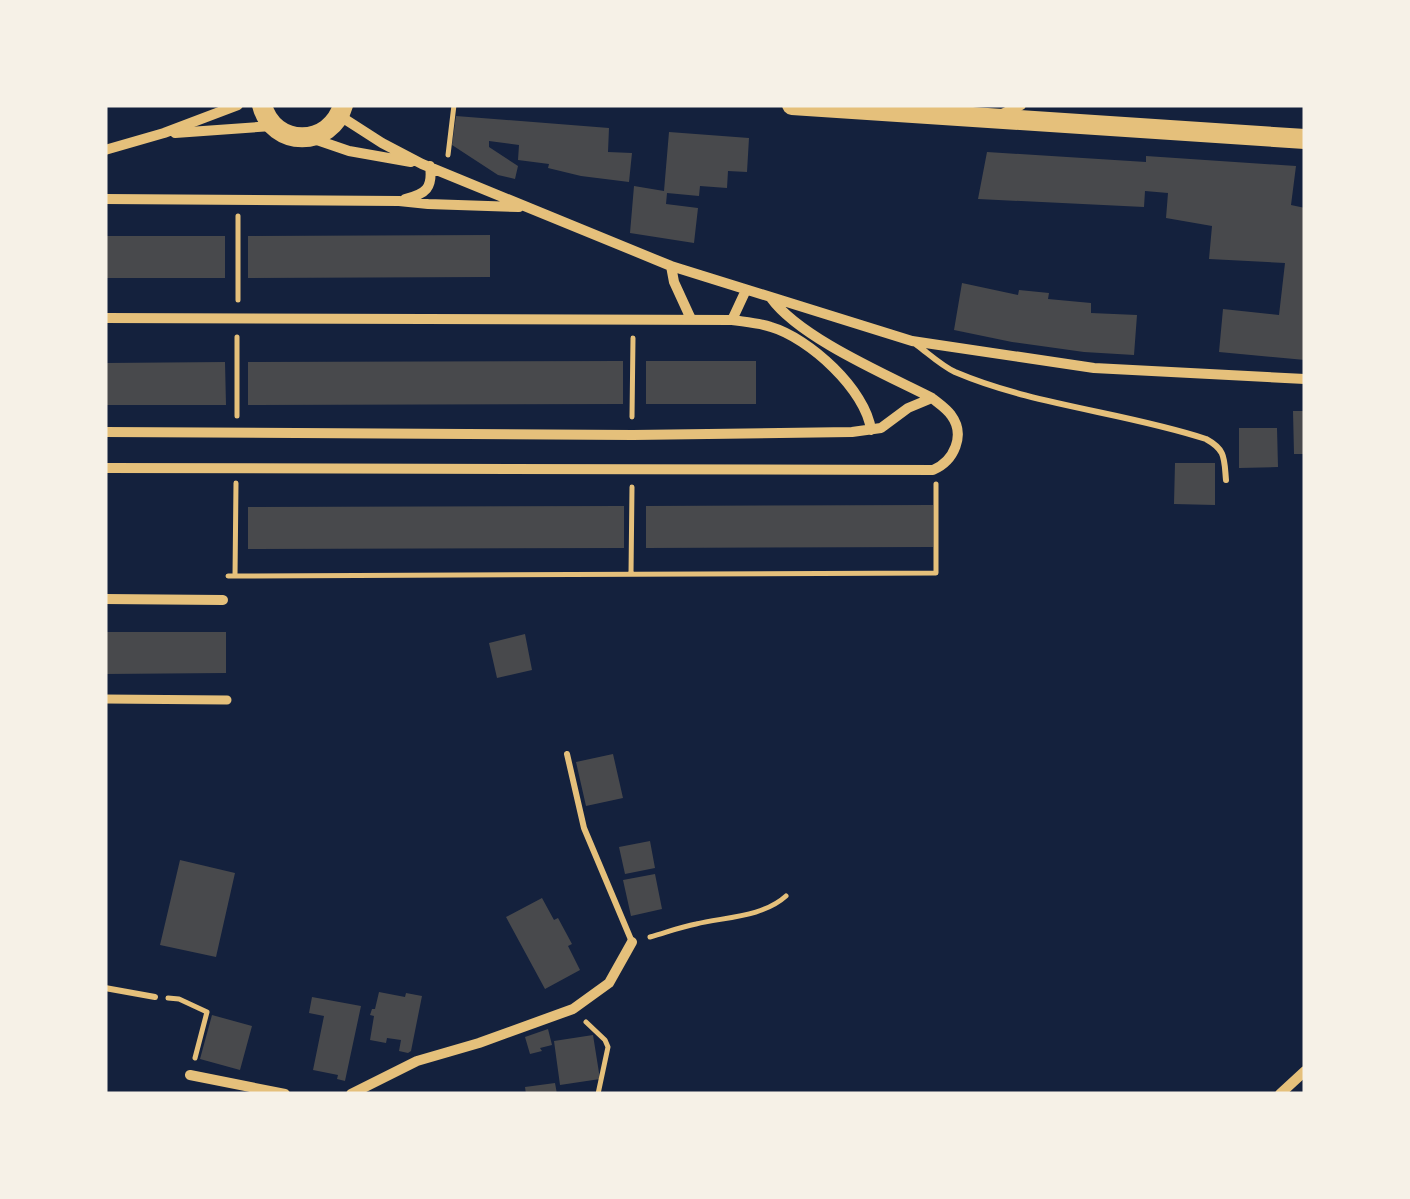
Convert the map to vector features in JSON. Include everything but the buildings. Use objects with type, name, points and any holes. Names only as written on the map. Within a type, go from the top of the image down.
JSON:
[{"type":"main road","points":[[262,105],[272,126],[298,138],[325,132],[341,110]]},
{"type":"main road","points":[[792,105],[1305,140]]},
{"type":"street","points":[[105,150],[164,134],[238,105]]},
{"type":"street","points":[[992,118],[1021,105]]},
{"type":"street","points":[[341,110],[382,143],[426,165],[671,266],[912,341],[1094,368],[1305,378]]},
{"type":"street","points":[[164,134],[272,126]]},
{"type":"street","points":[[309,137],[350,152],[426,165]]},
{"type":"street","points":[[400,201],[426,191],[432,180],[426,165]]},
{"type":"street","points":[[105,199],[400,201],[526,207]]},
{"type":"street","points":[[671,266],[691,319]]},
{"type":"street","points":[[732,320],[746,290]]},
{"type":"street","points":[[105,468],[934,474],[956,447],[958,431],[950,414],[932,398],[805,330],[779,310],[771,298]]},
{"type":"street","points":[[105,318],[732,320],[772,327],[804,342],[864,405],[871,430]]},
{"type":"street","points":[[105,432],[852,432],[880,428],[908,408],[932,398]]},
{"type":"street","points":[[105,599],[223,600]]},
{"type":"street","points":[[105,699],[227,700]]},
{"type":"street","points":[[351,1094],[417,1061],[573,1010],[609,982],[632,942]]},
{"type":"street","points":[[1280,1094],[1305,1071]]},
{"type":"street","points":[[190,1075],[285,1094]]},
{"type":"lane","points":[[912,341],[952,371],[1040,400],[1206,439],[1224,455],[1226,480]]},
{"type":"lane","points":[[566,754],[584,828],[632,942]]},
{"type":"lane","points":[[105,988],[155,997]]},
{"type":"path","points":[[448,156],[454,105]]},
{"type":"path","points":[[238,213],[238,308]]},
{"type":"path","points":[[237,330],[237,406]]},
{"type":"path","points":[[632,344],[632,424]]},
{"type":"path","points":[[236,494],[232,576],[936,573],[934,474]]},
{"type":"path","points":[[631,574],[632,489]]},
{"type":"path","points":[[632,942],[691,924],[750,914],[778,904],[786,896]]},
{"type":"path","points":[[155,997],[179,999],[207,1012],[190,1075]]},
{"type":"path","points":[[573,1010],[608,1047],[598,1094]]}]
